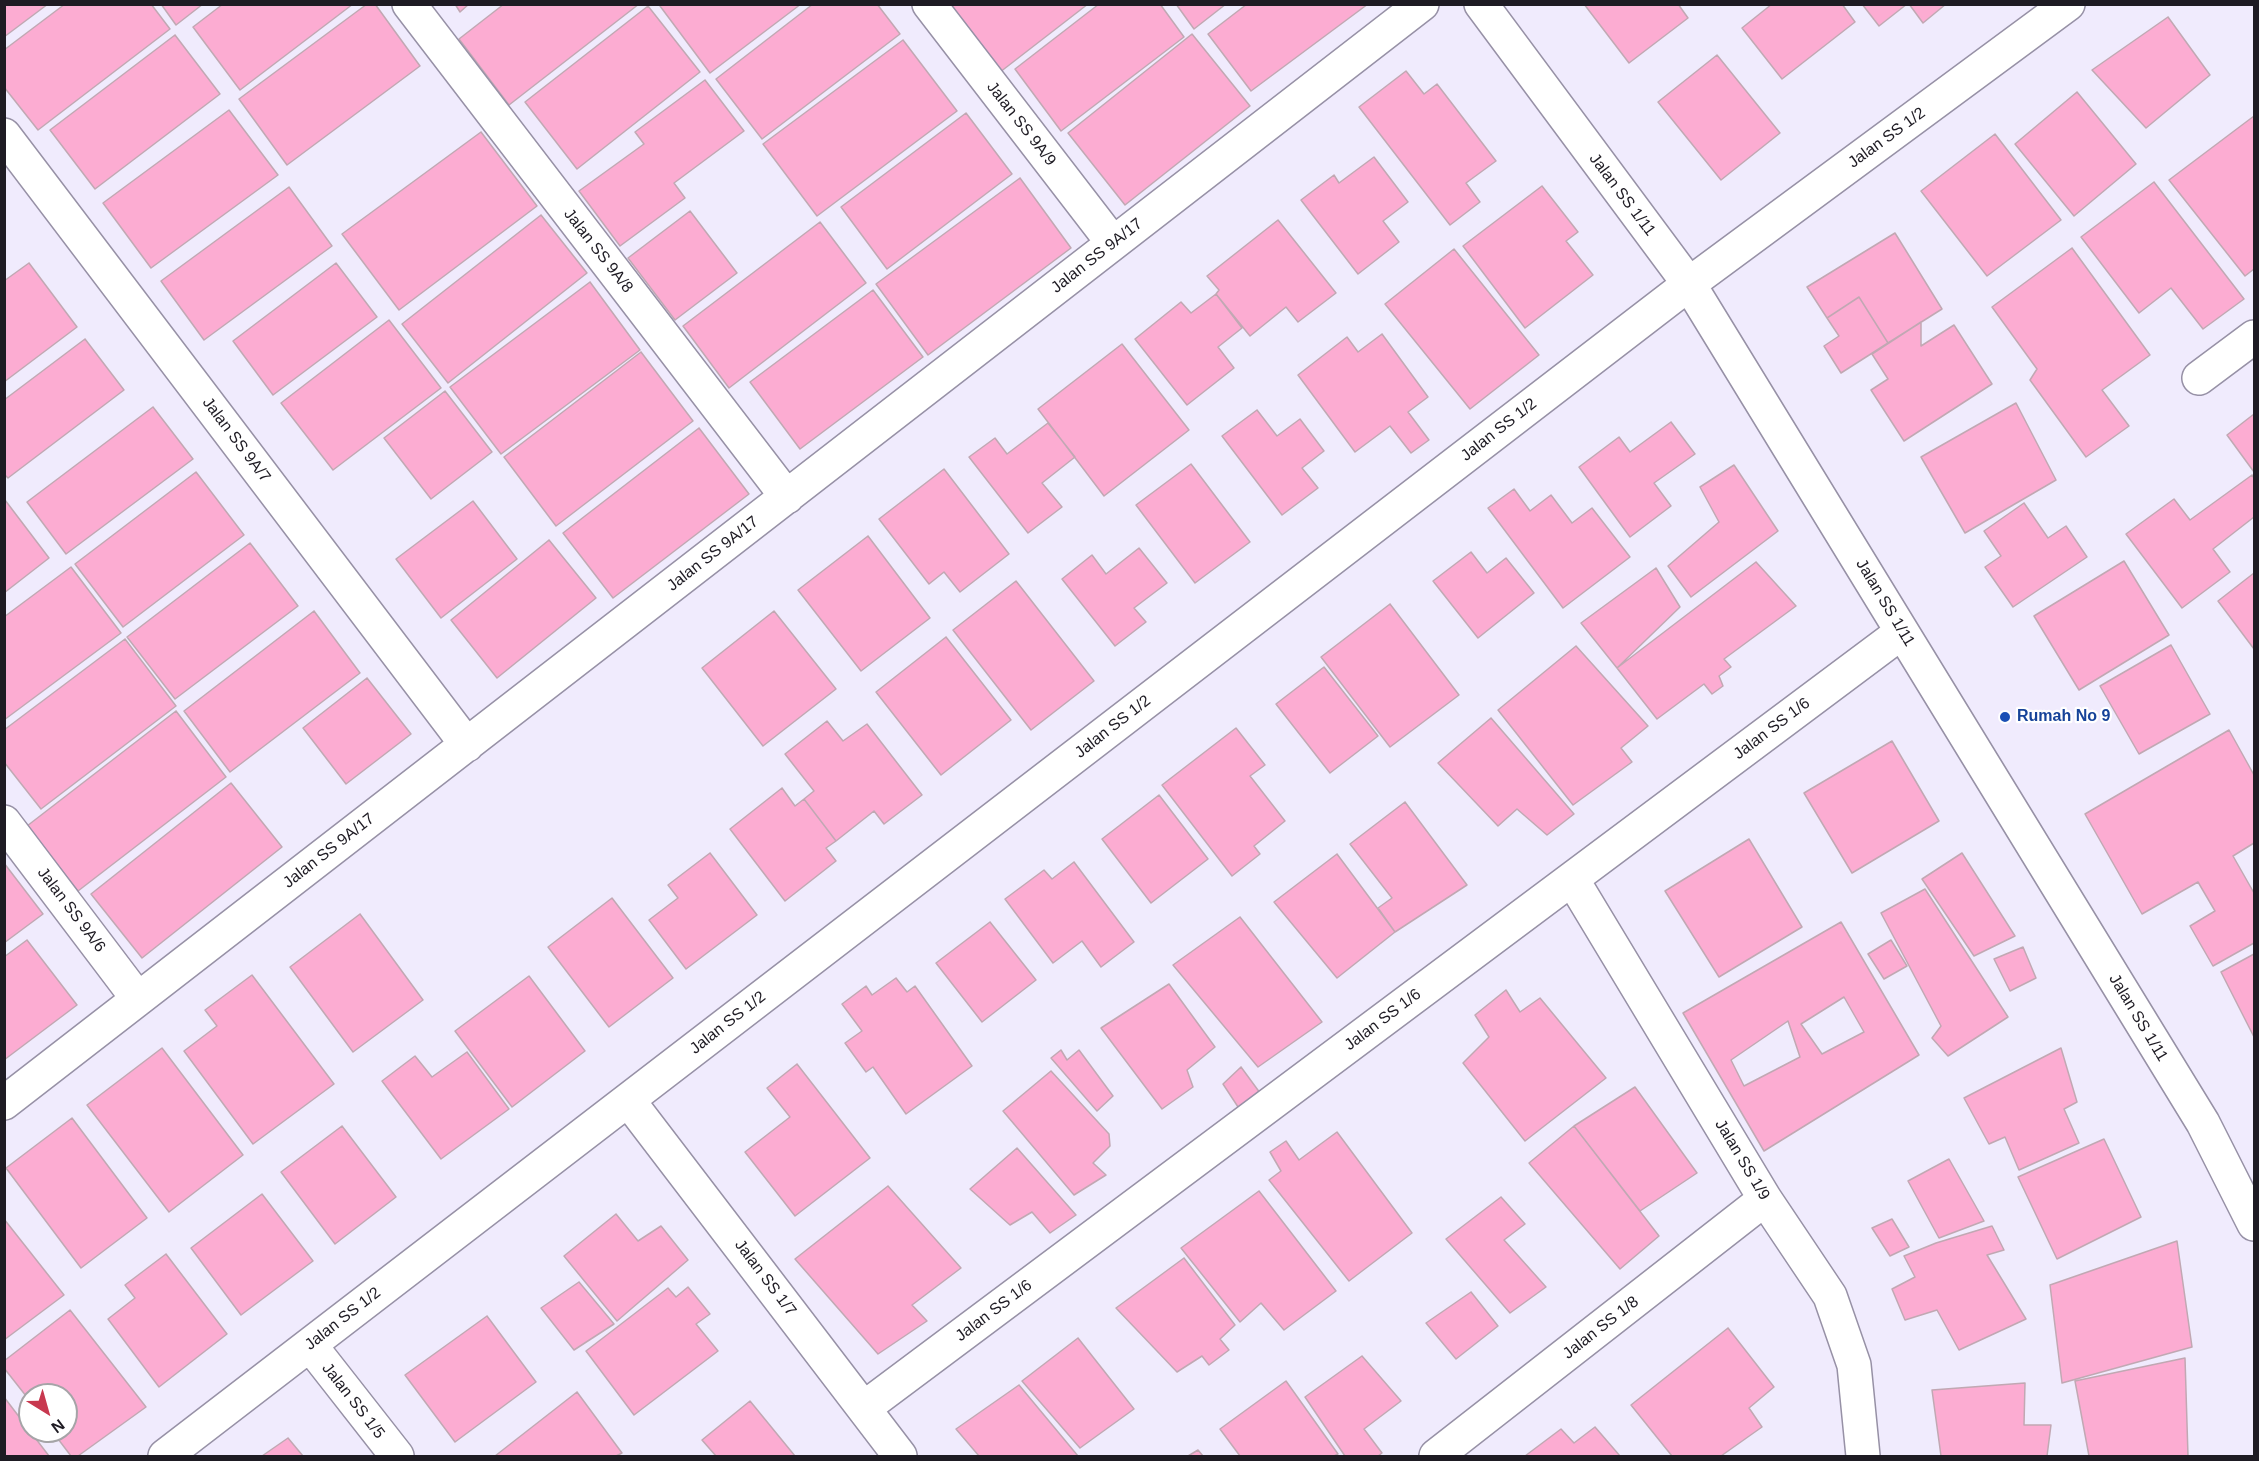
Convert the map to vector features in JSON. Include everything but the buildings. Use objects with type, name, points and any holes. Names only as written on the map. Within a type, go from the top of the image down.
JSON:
[{"type":"street","name":"Jalan SS 9A/8","points":[[409,4],[787,496]]},
{"type":"street","name":"Jalan SS 9A/9","points":[[929,4],[1113,243]]},
{"type":"street","name":"Jalan SS 1/11","points":[[1481,4],[1689,284],[2203,1123],[2254,1224]]},
{"type":"street","name":"Jalan SS 1/2","points":[[165,1456],[1689,284],[2068,4]]},
{"type":"street","name":"Jalan SS 9A/17","points":[[4,1103],[1420,5]]},
{"type":"street","name":"Jalan SS 9A/7","points":[[4,135],[467,745]]},
{"type":"street","points":[[2199,378],[2254,337]]},
{"type":"street","name":"Jalan SS 1/6","points":[[864,1408],[1902,632]]},
{"type":"street","name":"Jalan SS 9A/6","points":[[4,822],[138,999]]},
{"type":"street","name":"Jalan SS 1/9","points":[[1572,879],[1765,1199],[1830,1296],[1854,1365],[1863,1456]]},
{"type":"street","name":"Jalan SS 1/7","points":[[628,1100],[900,1456]]},
{"type":"street","name":"Jalan SS 1/8","points":[[1436,1456],[1765,1199]]},
{"type":"street","name":"Jalan SS 1/5","points":[[310,1345],[397,1456]]},
{"type":"place","name":"Rumah No 9","points":[[2005,717]]}]
